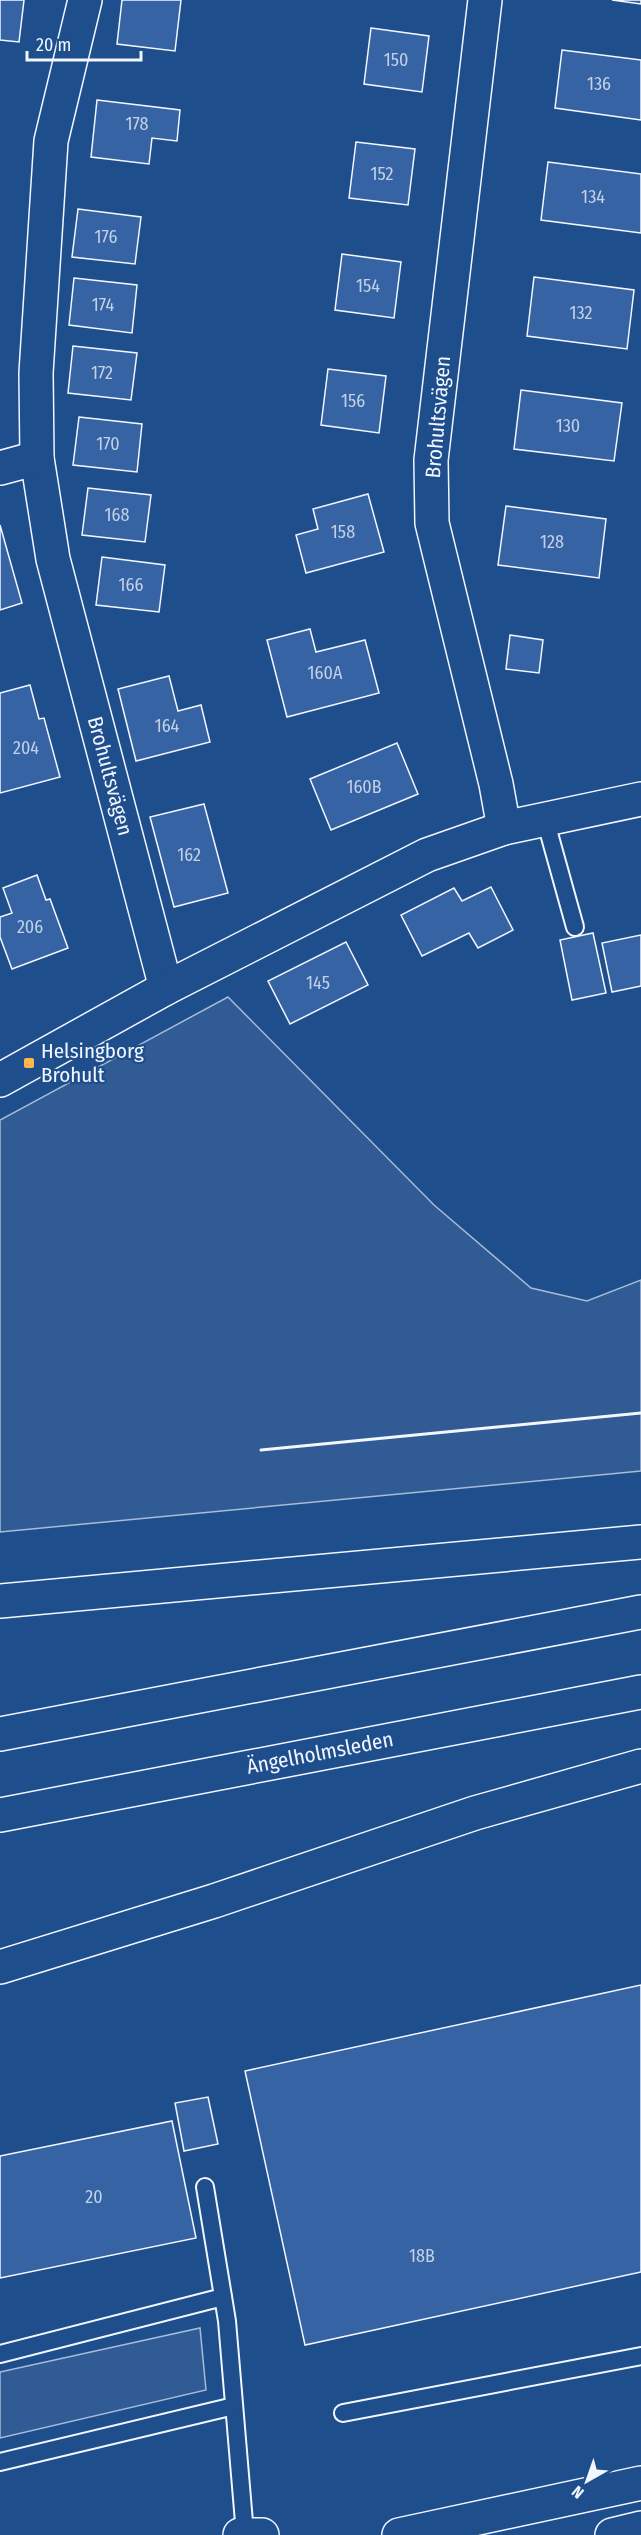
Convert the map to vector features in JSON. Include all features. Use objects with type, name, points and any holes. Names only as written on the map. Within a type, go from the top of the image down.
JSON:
[{"type":"main road","name":"Brohultsvägen","points":[[85,0],[51,141],[36,373],[37,458],[53,559],[166,988]]},
{"type":"main road","name":"Brohultsvägen","points":[[485,0],[431,460],[432,523],[496,784],[504,828]]},
{"type":"main road","points":[[0,468],[37,458]]},
{"type":"main road","points":[[0,1080],[166,988],[428,855],[504,828],[641,799]]},
{"type":"main road","points":[[0,1600],[641,1542]]},
{"type":"main road","points":[[0,1734],[641,1612]]},
{"type":"main road","name":"Ängelholmsleden","points":[[0,1815],[641,1692]]},
{"type":"main road","points":[[0,1967],[214,1901],[475,1813],[641,1766]]},
{"type":"main road","points":[[399,2535],[641,2483]]},
{"type":"main road","points":[[612,2535],[641,2528]]},
{"type":"lane","points":[[545,819],[575,927]]},
{"type":"lane","points":[[205,2187],[223,2296],[249,2535]]},
{"type":"lane","points":[[0,2354],[223,2296]]},
{"type":"lane","points":[[343,2413],[641,2356]]},
{"type":"lane","points":[[0,2462],[234,2406]]},
{"type":"shaded area","points":[[228,997],[434,1205],[531,1288],[587,1301],[641,1280],[641,1471],[0,1532],[0,1120]]},
{"type":"shaded area","points":[[200,2328],[206,2390],[0,2438],[0,2372]]},
{"type":"building","points":[[0,0],[24,0],[19,42],[0,40]]},
{"type":"building","points":[[122,0],[181,0],[175,51],[117,44]]},
{"type":"building","points":[[612,0],[641,0],[641,4]]},
{"type":"building","points":[[371,28],[429,36],[422,92],[364,84]]},
{"type":"building","points":[[562,50],[641,60],[641,120],[555,108]]},
{"type":"building","points":[[97,100],[180,110],[177,141],[152,138],[149,164],[91,157]]},
{"type":"building","points":[[356,142],[415,149],[408,205],[349,198]]},
{"type":"building","points":[[548,162],[641,174],[641,233],[541,220]]},
{"type":"building","points":[[78,209],[141,217],[135,264],[72,257]]},
{"type":"building","points":[[342,254],[401,262],[394,318],[335,310]]},
{"type":"building","points":[[534,277],[634,290],[627,349],[527,336]]},
{"type":"building","points":[[74,278],[137,285],[132,333],[69,325]]},
{"type":"building","points":[[73,346],[137,353],[131,400],[68,393]]},
{"type":"building","points":[[328,369],[386,376],[379,433],[321,425]]},
{"type":"building","points":[[521,390],[622,403],[614,461],[514,449]]},
{"type":"building","points":[[79,417],[142,424],[137,472],[73,465]]},
{"type":"building","points":[[88,488],[151,495],[145,542],[82,535]]},
{"type":"building","points":[[368,494],[384,552],[306,573],[296,535],[318,529],[313,509]]},
{"type":"building","points":[[506,506],[606,519],[599,578],[498,565]]},
{"type":"building","points":[[0,525],[22,603],[0,610]]},
{"type":"building","points":[[102,557],[165,565],[159,612],[96,605]]},
{"type":"building","points":[[310,629],[316,652],[365,640],[379,693],[287,717],[267,640]]},
{"type":"building","points":[[510,635],[543,640],[539,673],[506,669]]},
{"type":"building","points":[[169,676],[178,711],[201,705],[210,742],[136,761],[118,689]]},
{"type":"building","points":[[30,685],[39,719],[44,718],[60,777],[0,793],[0,693]]},
{"type":"building","points":[[397,743],[418,794],[331,830],[310,779]]},
{"type":"building","points":[[204,804],[228,893],[174,907],[150,817]]},
{"type":"building","points":[[37,875],[46,900],[50,899],[68,948],[12,969],[0,937],[0,917],[12,913],[3,888]]},
{"type":"building","points":[[491,887],[513,930],[478,948],[469,933],[422,956],[401,915],[454,888],[462,901]]},
{"type":"building","points":[[593,933],[606,993],[572,1000],[560,940]]},
{"type":"building","points":[[641,935],[641,986],[612,992],[602,943]]},
{"type":"building","points":[[346,942],[368,985],[290,1024],[268,981]]},
{"type":"building","points":[[641,1985],[641,2272],[305,2345],[245,2071]]},
{"type":"building","points":[[208,2097],[218,2144],[184,2151],[175,2103]]},
{"type":"building","points":[[172,2121],[196,2238],[0,2278],[0,2156]]},
{"type":"wall","points":[[261,1450],[641,1413]]},
{"type":"place","name":"Helsingborg Brohult","points":[[29,1063]]}]
